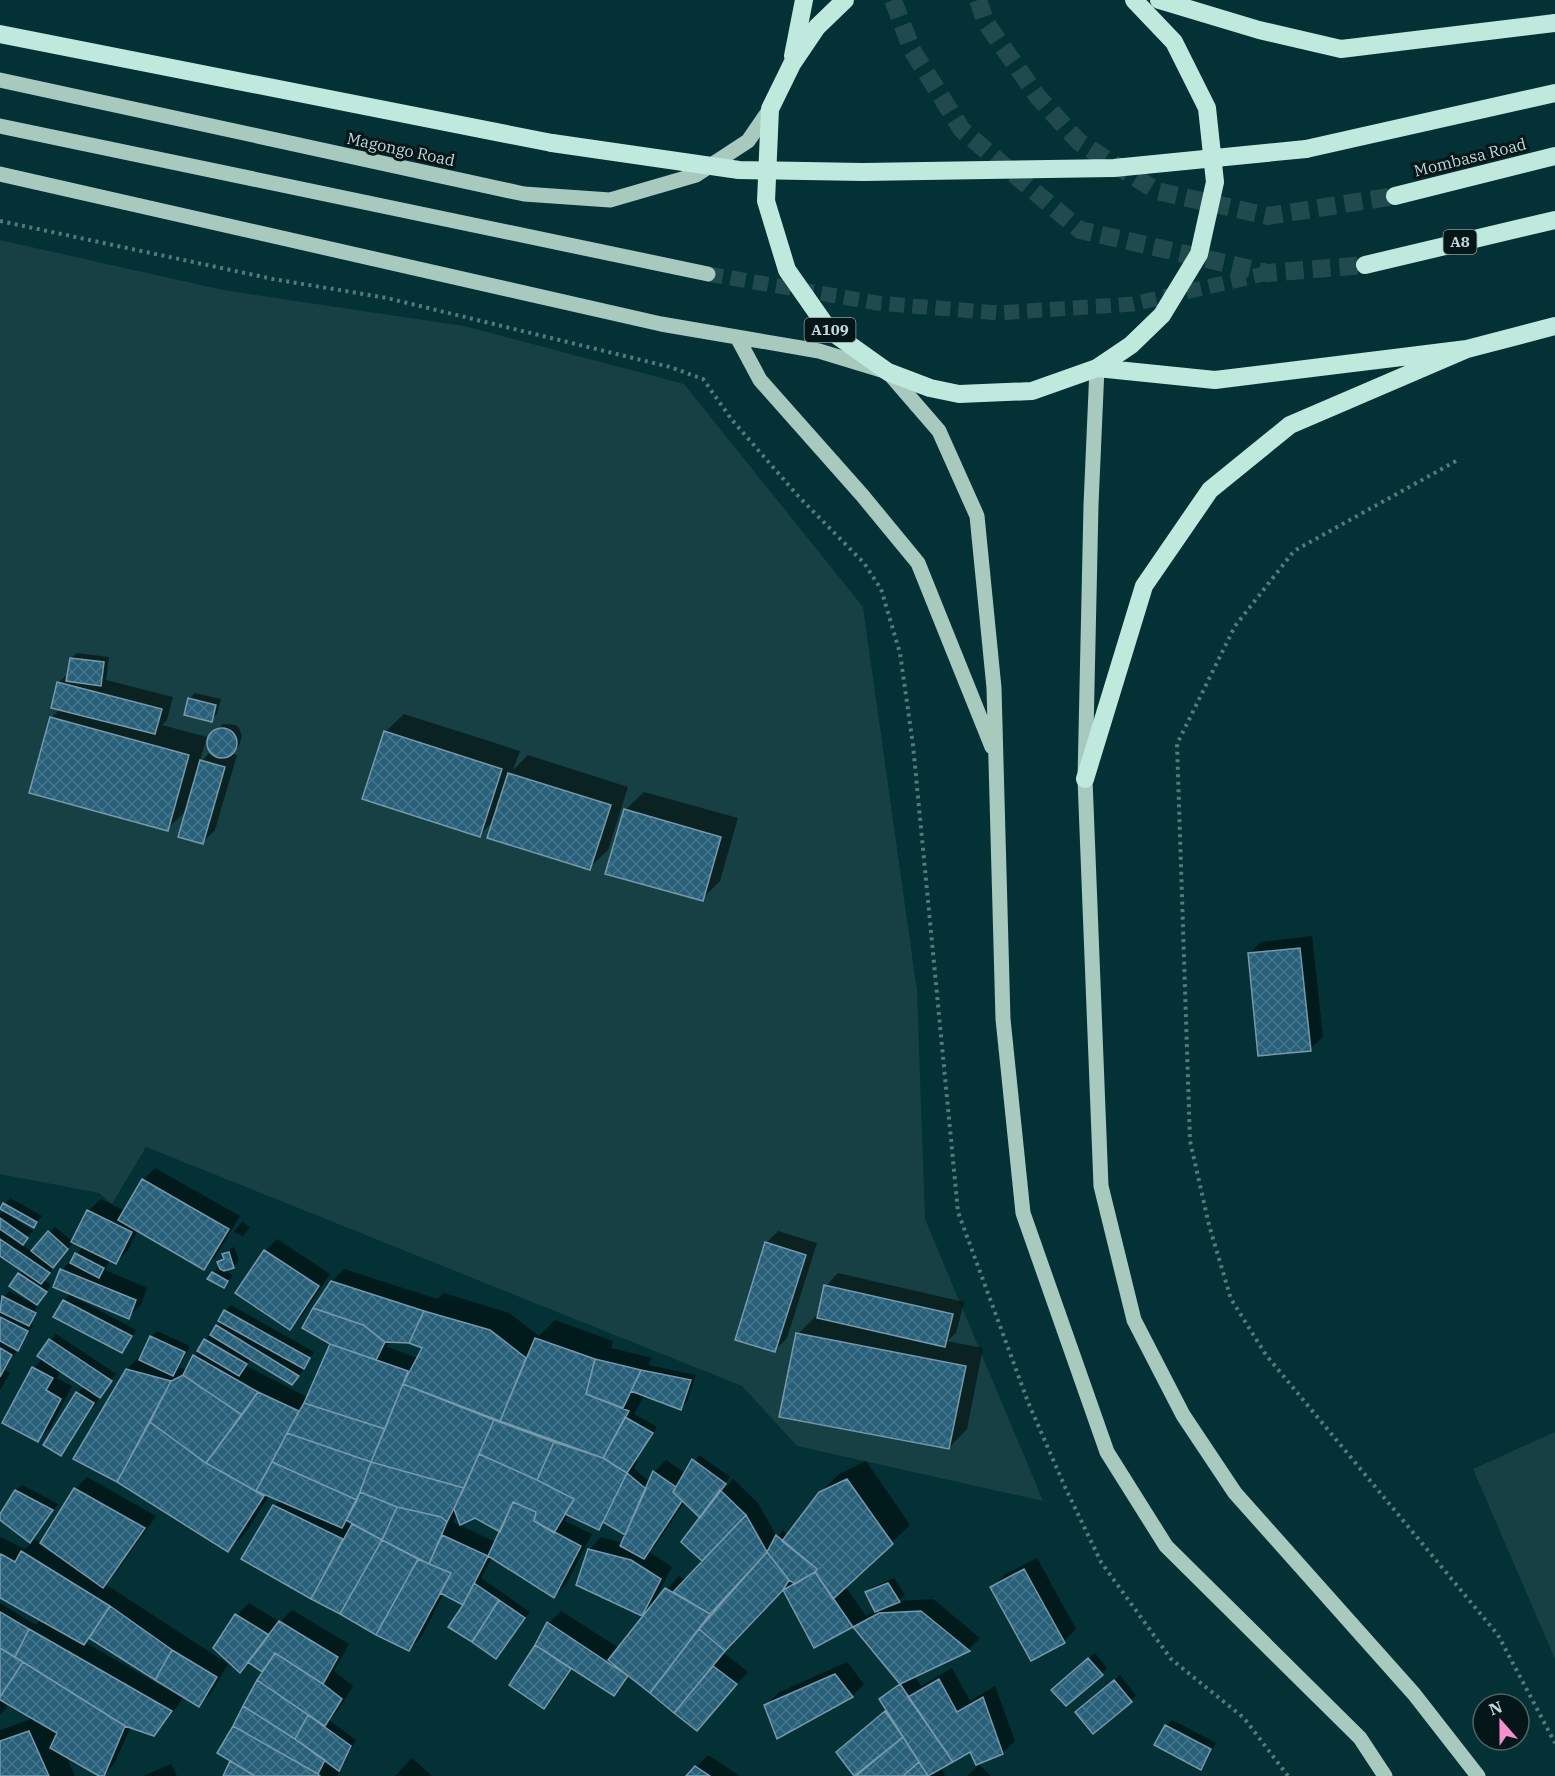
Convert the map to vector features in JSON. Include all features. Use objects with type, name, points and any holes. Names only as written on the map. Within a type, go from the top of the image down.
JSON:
[{"type":"highway","points":[[792,64],[804,0]]},
{"type":"highway","name":"A109","points":[[845,0],[817,27],[792,64],[770,109],[766,201],[787,270],[829,330],[888,372],[930,388],[958,394],[1032,391],[1097,368],[1131,345],[1162,315],[1198,254],[1215,182],[1207,108],[1174,42],[1134,0]]},
{"type":"highway","points":[[1160,0],[1259,30],[1341,49],[1555,23]]},
{"type":"highway","points":[[0,34],[552,143],[739,170],[862,172],[1114,168],[1306,149],[1555,93]]},
{"type":"highway","name":"Mombasa Road","points":[[1395,196],[1555,156]]},
{"type":"highway","name":"A8","points":[[1365,265],[1555,219]]},
{"type":"highway","points":[[1097,368],[1215,380],[1467,349],[1555,326]]},
{"type":"highway","points":[[1085,779],[1144,586],[1210,490],[1290,425],[1467,349]]},
{"type":"main road","name":"Magongo Road","points":[[0,80],[524,194],[610,200],[696,175],[748,141],[770,109]]},
{"type":"main road","points":[[0,126],[708,274]]},
{"type":"main road","points":[[0,174],[661,324],[819,351],[888,372],[939,431],[978,516],[994,688],[1003,1019],[1023,1213],[1107,1452],[1166,1546],[1360,1738],[1385,1776]]},
{"type":"main road","points":[[737,337],[760,380],[862,495],[918,563],[996,756]]},
{"type":"main road","points":[[1097,368],[1091,505],[1085,779],[1101,1186],[1134,1320],[1183,1416],[1235,1493],[1414,1694],[1478,1776]]},
{"type":"path","points":[[0,221],[273,279],[387,298],[670,367],[703,379],[732,420],[791,488],[864,563],[880,589],[900,653],[912,733],[958,1212],[1028,1402],[1101,1562],[1171,1659],[1244,1718],[1288,1776]]},
{"type":"path","points":[[1456,461],[1294,551],[1235,626],[1177,744],[1190,1141],[1209,1225],[1231,1299],[1266,1355],[1498,1635],[1555,1743]]},
{"type":"shaded area","points":[[0,240],[223,290],[464,326],[684,384],[863,607],[917,991],[925,1219],[1043,1501],[797,1446],[742,1386],[146,1147],[112,1204],[99,1193],[0,1174]]},
{"type":"shaded area","points":[[1555,1432],[1555,1659],[1473,1469]]},
{"type":"building","points":[[70,658],[104,662],[101,686],[66,681]]},
{"type":"building","points":[[57,682],[162,709],[155,734],[51,708]]},
{"type":"building","points":[[188,698],[216,705],[212,722],[184,715]]},
{"type":"building","points":[[50,717],[189,755],[168,831],[29,793]]},
{"type":"building","points":[[222,728],[233,732],[237,743],[233,754],[222,758],[211,754],[207,743],[211,732]]},
{"type":"building","points":[[384,731],[502,769],[480,837],[362,799]]},
{"type":"building","points":[[200,760],[225,767],[203,844],[178,837]]},
{"type":"building","points":[[508,773],[611,805],[590,870],[487,838]]},
{"type":"building","points":[[624,809],[721,837],[703,901],[605,874]]},
{"type":"building","points":[[1300,948],[1311,1051],[1258,1056],[1248,953]]},
{"type":"building","points":[[142,1179],[229,1229],[204,1270],[118,1220]]},
{"type":"building","points":[[3,1203],[37,1222],[34,1228],[0,1209]]},
{"type":"building","points":[[87,1210],[132,1232],[116,1264],[71,1242]]},
{"type":"building","points":[[0,1218],[28,1238],[23,1245],[0,1229]]},
{"type":"building","points":[[48,1231],[68,1249],[53,1268],[31,1251]]},
{"type":"building","points":[[0,1239],[50,1273],[41,1284],[0,1256]]},
{"type":"building","points":[[765,1242],[806,1255],[775,1352],[735,1340]]},
{"type":"building","points":[[264,1250],[319,1286],[290,1330],[235,1293]]},
{"type":"building","points":[[229,1252],[234,1268],[224,1271],[220,1269],[217,1262],[224,1259],[222,1254]]},
{"type":"building","points":[[75,1253],[104,1268],[99,1278],[70,1263]]},
{"type":"building","points":[[60,1269],[136,1300],[129,1319],[53,1287]]},
{"type":"building","points":[[212,1272],[228,1281],[224,1288],[207,1279]]},
{"type":"building","points":[[18,1273],[47,1292],[37,1305],[9,1286]]},
{"type":"building","points":[[331,1281],[424,1311],[409,1343],[385,1342],[363,1325],[313,1308]]},
{"type":"building","points":[[824,1285],[953,1314],[945,1347],[817,1318]]},
{"type":"building","points":[[2,1296],[36,1313],[29,1326],[0,1312]]},
{"type":"building","points":[[63,1300],[132,1336],[122,1353],[53,1317]]},
{"type":"building","points":[[313,1308],[363,1325],[385,1342],[376,1360],[330,1344],[302,1328]]},
{"type":"building","points":[[224,1310],[310,1358],[304,1369],[218,1321]]},
{"type":"building","points":[[424,1311],[490,1330],[526,1358],[500,1421],[403,1384],[422,1348],[409,1343]]},
{"type":"building","points":[[0,1317],[28,1331],[18,1351],[0,1341]]},
{"type":"building","points":[[216,1325],[299,1376],[292,1385],[210,1335]]},
{"type":"building","points":[[796,1333],[966,1366],[949,1449],[779,1417]]},
{"type":"building","points":[[150,1336],[185,1352],[173,1376],[139,1360]]},
{"type":"building","points":[[535,1338],[595,1359],[586,1394],[629,1411],[603,1458],[500,1421]]},
{"type":"building","points":[[49,1339],[112,1381],[100,1398],[37,1356]]},
{"type":"building","points":[[204,1339],[247,1364],[239,1376],[197,1351]]},
{"type":"building","points":[[330,1344],[408,1371],[385,1429],[304,1403]]},
{"type":"building","points":[[0,1348],[12,1355],[0,1377]]},
{"type":"building","points":[[193,1355],[258,1392],[242,1415],[183,1375]]},
{"type":"building","points":[[595,1359],[641,1370],[623,1408],[586,1394]]},
{"type":"building","points":[[32,1367],[53,1378],[46,1390],[61,1399],[38,1442],[2,1423]]},
{"type":"building","points":[[126,1369],[171,1381],[117,1482],[73,1459]]},
{"type":"building","points":[[641,1370],[691,1380],[681,1410],[631,1391]]},
{"type":"building","points":[[183,1375],[242,1415],[206,1463],[150,1422],[171,1381]]},
{"type":"building","points":[[403,1384],[494,1420],[464,1488],[371,1462]]},
{"type":"building","points":[[76,1392],[94,1403],[61,1456],[43,1445]]},
{"type":"building","points":[[258,1392],[299,1411],[256,1491],[206,1463]]},
{"type":"building","points":[[304,1403],[385,1429],[371,1462],[287,1433]]},
{"type":"building","points":[[625,1417],[653,1433],[627,1473],[603,1458]]},
{"type":"building","points":[[494,1420],[554,1442],[537,1480],[479,1454]]},
{"type":"building","points":[[150,1422],[206,1463],[264,1496],[228,1552],[117,1482]]},
{"type":"building","points":[[287,1433],[371,1462],[357,1500],[272,1462]]},
{"type":"building","points":[[554,1442],[603,1458],[627,1473],[599,1530],[565,1514],[574,1499],[537,1480]]},
{"type":"building","points":[[479,1454],[574,1499],[554,1533],[534,1521],[536,1512],[513,1502],[500,1532],[475,1518],[460,1525],[454,1509]]},
{"type":"building","points":[[692,1459],[726,1484],[700,1518],[673,1492]]},
{"type":"building","points":[[272,1462],[357,1500],[342,1528],[256,1491]]},
{"type":"building","points":[[371,1462],[464,1488],[447,1522],[441,1517],[397,1507],[360,1492]]},
{"type":"building","points":[[653,1471],[676,1487],[673,1492],[682,1501],[644,1559],[620,1546]]},
{"type":"building","points":[[627,1473],[646,1489],[625,1535],[603,1522]]},
{"type":"building","points":[[847,1479],[893,1544],[833,1599],[815,1572],[817,1569],[782,1541],[819,1492]]},
{"type":"building","points":[[74,1488],[145,1528],[103,1588],[40,1543]]},
{"type":"building","points":[[15,1490],[53,1510],[30,1543],[0,1520],[0,1514]]},
{"type":"building","points":[[720,1490],[746,1515],[702,1561],[681,1542]]},
{"type":"building","points":[[360,1492],[397,1507],[382,1540],[346,1520]]},
{"type":"building","points":[[513,1502],[536,1512],[534,1521],[581,1546],[554,1598],[488,1556]]},
{"type":"building","points":[[273,1505],[343,1539],[311,1599],[241,1559]]},
{"type":"building","points":[[397,1507],[441,1517],[447,1522],[429,1564],[382,1540]]},
{"type":"building","points":[[746,1515],[767,1552],[710,1614],[673,1592]]},
{"type":"building","points":[[352,1524],[382,1540],[340,1614],[311,1599]]},
{"type":"building","points":[[442,1535],[488,1556],[463,1605],[440,1593],[451,1573],[429,1564]]},
{"type":"building","points":[[776,1535],[817,1569],[815,1572],[795,1584],[789,1580],[767,1552]]},
{"type":"building","points":[[382,1540],[418,1559],[376,1635],[340,1614]]},
{"type":"building","points":[[588,1549],[631,1560],[661,1579],[642,1616],[576,1585]]},
{"type":"building","points":[[21,1551],[110,1606],[84,1645],[0,1598],[0,1556],[1,1554],[15,1562]]},
{"type":"building","points":[[767,1552],[789,1580],[783,1590],[725,1651],[699,1629]]},
{"type":"building","points":[[418,1559],[451,1573],[409,1651],[376,1635]]},
{"type":"building","points":[[1024,1569],[1065,1643],[1031,1661],[990,1587]]},
{"type":"building","points":[[815,1572],[853,1627],[814,1648],[783,1590]]},
{"type":"building","points":[[474,1583],[499,1600],[472,1642],[448,1627]]},
{"type":"building","points":[[888,1583],[900,1602],[875,1612],[865,1592]]},
{"type":"building","points":[[665,1588],[710,1614],[650,1693],[608,1660]]},
{"type":"building","points":[[499,1600],[525,1618],[496,1659],[472,1642]]},
{"type":"building","points":[[110,1606],[172,1650],[155,1680],[89,1638]]},
{"type":"building","points":[[921,1611],[970,1651],[900,1684],[853,1627],[879,1613]]},
{"type":"building","points":[[0,1612],[29,1629],[15,1657],[0,1648]]},
{"type":"building","points":[[235,1614],[269,1635],[240,1673],[213,1648]]},
{"type":"building","points":[[279,1621],[338,1657],[323,1684],[275,1653],[262,1672],[248,1662]]},
{"type":"building","points":[[547,1622],[628,1676],[614,1696],[535,1645]]},
{"type":"building","points":[[29,1629],[172,1711],[154,1736],[125,1726],[15,1657]]},
{"type":"building","points":[[699,1629],[725,1651],[674,1713],[650,1693]]},
{"type":"building","points":[[535,1645],[571,1669],[544,1709],[509,1685]]},
{"type":"building","points":[[0,1648],[23,1662],[0,1697]]},
{"type":"building","points":[[172,1650],[217,1677],[199,1707],[155,1680]]},
{"type":"building","points":[[275,1653],[342,1699],[325,1726],[257,1680]]},
{"type":"building","points":[[1088,1658],[1103,1675],[1066,1706],[1051,1690]]},
{"type":"building","points":[[23,1662],[125,1726],[104,1776],[99,1776],[50,1748],[57,1733],[0,1700]]},
{"type":"building","points":[[713,1666],[737,1684],[697,1731],[674,1713]]},
{"type":"building","points":[[835,1674],[853,1697],[777,1739],[764,1705]]},
{"type":"building","points":[[939,1679],[957,1712],[983,1697],[1003,1754],[976,1765],[970,1752],[953,1762],[908,1697]]},
{"type":"building","points":[[257,1680],[308,1715],[295,1739],[243,1706]]},
{"type":"building","points":[[1114,1680],[1132,1702],[1093,1734],[1075,1712]]},
{"type":"building","points":[[900,1684],[953,1762],[928,1776],[879,1699]]},
{"type":"building","points":[[243,1706],[325,1760],[318,1774],[233,1726]]},
{"type":"building","points":[[885,1711],[903,1737],[854,1776],[836,1752]]},
{"type":"building","points":[[308,1715],[351,1746],[339,1771],[295,1739]]},
{"type":"building","points":[[1165,1725],[1211,1749],[1201,1770],[1154,1745]]},
{"type":"building","points":[[233,1726],[320,1776],[255,1776],[217,1753]]},
{"type":"building","points":[[29,1731],[49,1776],[0,1776],[0,1741]]},
{"type":"building","points":[[903,1737],[919,1762],[903,1776],[856,1776]]},
{"type":"building","points":[[230,1761],[255,1776],[223,1776]]},
{"type":"building","points":[[919,1762],[928,1776],[903,1776]]},
{"type":"building","points":[[695,1766],[710,1776],[686,1776]]},
{"type":"tunnel","points":[[893,0],[912,50],[962,130],[1080,230],[1268,273],[1365,265]]},
{"type":"tunnel","points":[[978,0],[986,23],[1038,97],[1079,142],[1157,191],[1268,216],[1395,196]]},
{"type":"tunnel","points":[[708,274],[877,303],[998,313],[1133,304],[1268,273]]}]
